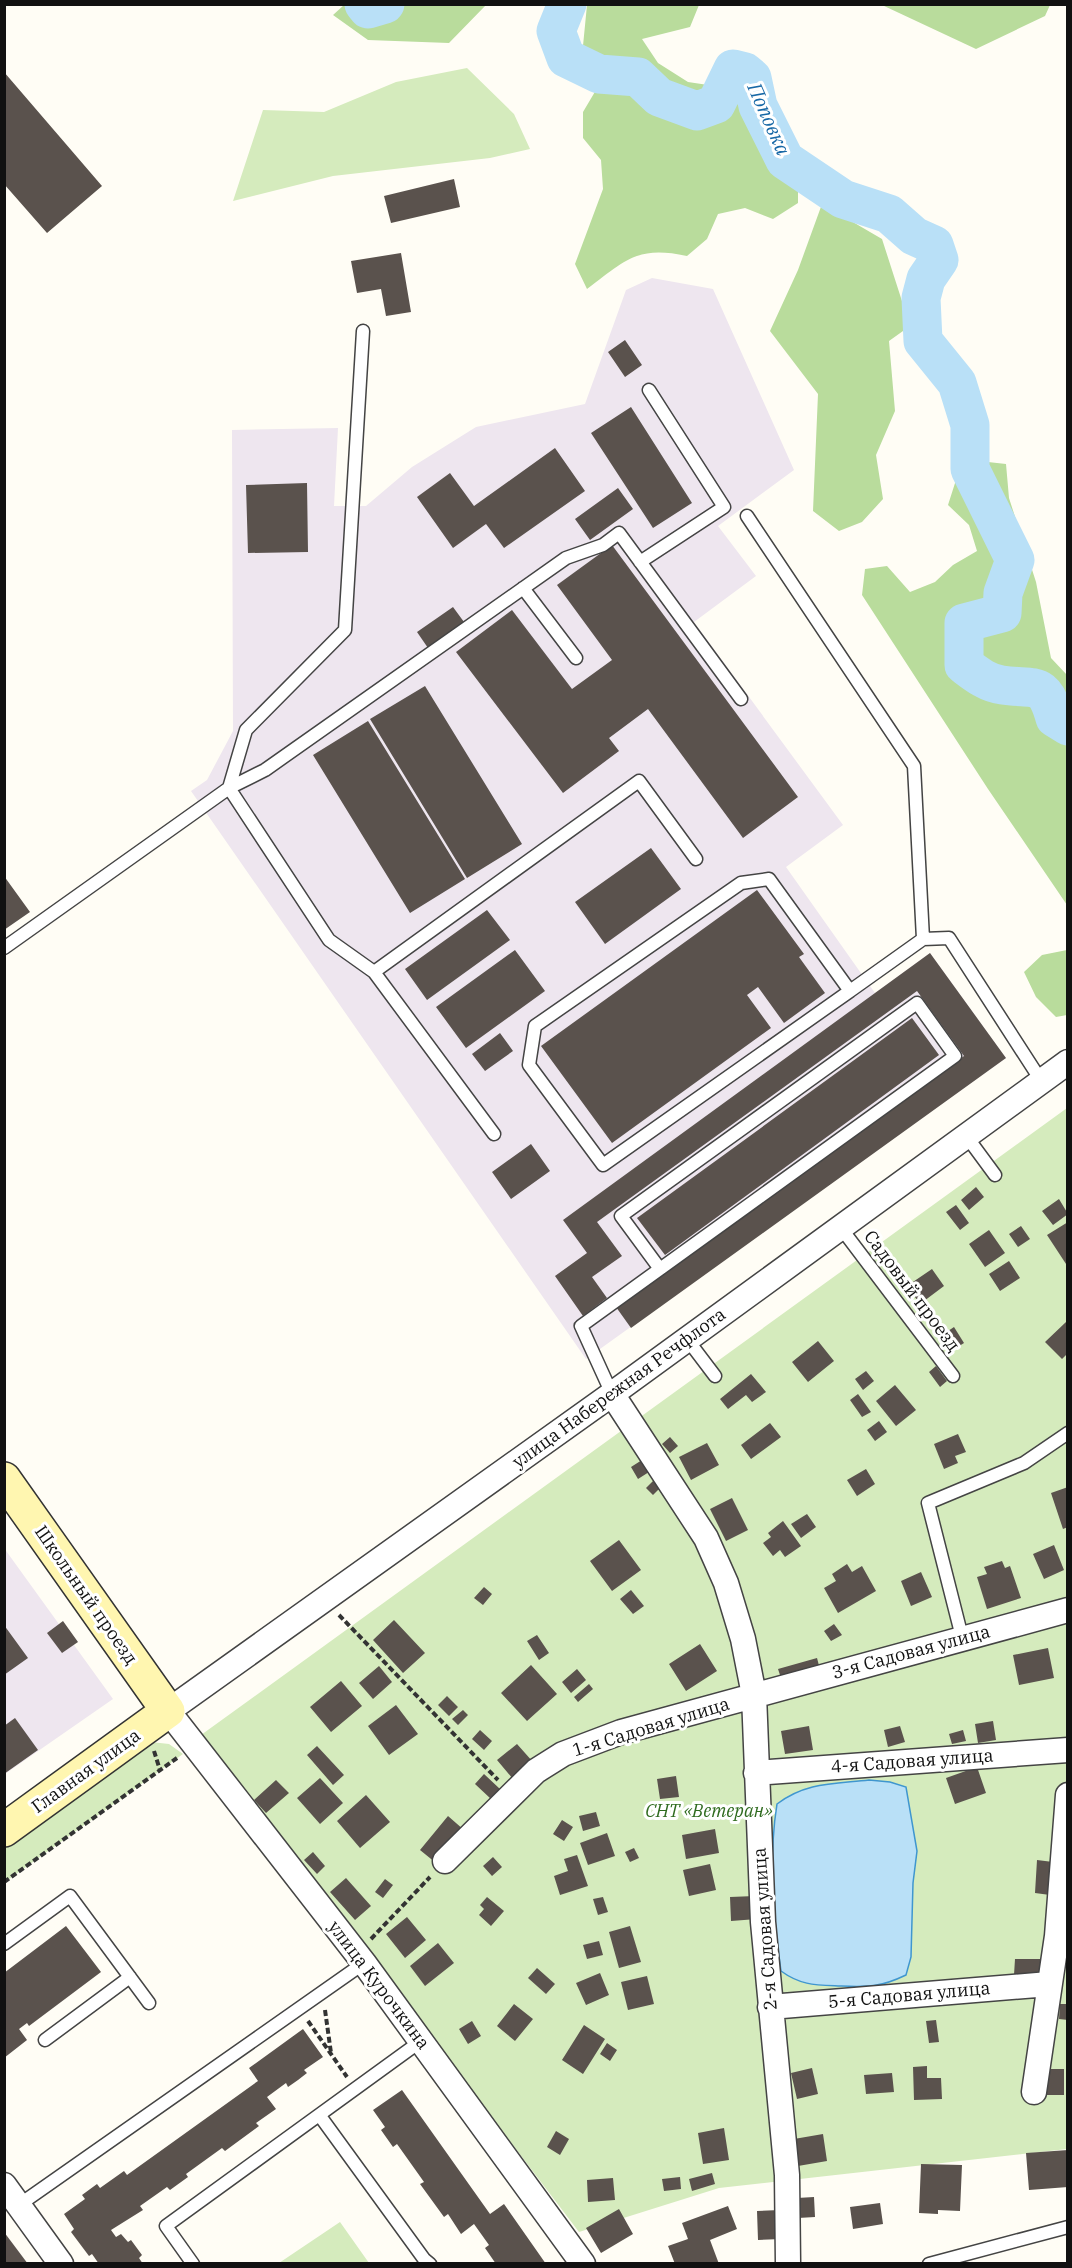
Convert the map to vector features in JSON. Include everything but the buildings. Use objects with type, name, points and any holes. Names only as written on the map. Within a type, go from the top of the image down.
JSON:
[{"type":"street","name":"улица Набережная Речфлота","points":[[168,1711],[687,1340],[1068,1062]]},
{"type":"street","name":"2-я Садовая улица","points":[[612,1394],[706,1538],[726,1583],[743,1639],[754,1695],[756,1773],[770,2007],[787,2175],[788,2264]]},
{"type":"street","name":"Школьный проезд","points":[[4,1479],[168,1711]]},
{"type":"street","name":"3-я Садовая улица","points":[[754,1695],[1068,1610]]},
{"type":"street","name":"1-я Садовая улица","points":[[445,1861],[536,1771],[563,1754],[621,1732],[754,1695]]},
{"type":"street","name":"улица Курочкина","points":[[168,1711],[364,1963],[583,2264]]},
{"type":"street","name":"Главная улица","points":[[4,1830],[168,1711]]},
{"type":"street","name":"4-я Садовая улица","points":[[756,1773],[1068,1750]]},
{"type":"street","points":[[1034,2092],[1057,1936],[1068,1795]]},
{"type":"street","name":"5-я Садовая улица","points":[[770,2007],[1049,1984]]},
{"type":"street","points":[[4,2185],[61,2264]]},
{"type":"lane","points":[[363,331],[345,630],[246,730],[229,788],[329,940],[374,972],[494,1134]]},
{"type":"lane","points":[[639,562],[724,507],[649,390]]},
{"type":"lane","points":[[747,516],[914,766],[923,939]]},
{"type":"lane","points":[[4,948],[229,788],[265,770],[566,558],[603,545],[619,533],[741,699]]},
{"type":"lane","points":[[523,588],[576,658]]},
{"type":"lane","points":[[374,972],[639,781],[696,859]]},
{"type":"lane","points":[[850,991],[769,879],[741,883],[535,1026],[529,1065],[603,1166],[850,991],[923,939],[949,938],[1042,1082]]},
{"type":"lane","points":[[612,1394],[581,1326],[660,1269],[955,1056],[917,1003],[621,1216],[660,1269]]},
{"type":"lane","points":[[967,1137],[995,1175]]},
{"type":"lane","name":"Садовый проезд","points":[[841,1228],[954,1376]]},
{"type":"lane","points":[[687,1340],[715,1376]]},
{"type":"lane","points":[[962,1637],[928,1503],[1024,1463],[1068,1433]]},
{"type":"lane","points":[[4,1944],[70,1896],[149,2003]]},
{"type":"lane","points":[[19,2205],[364,1963]]},
{"type":"lane","points":[[45,2040],[130,1977]]},
{"type":"lane","points":[[193,2264],[166,2226],[421,2041]]},
{"type":"lane","points":[[320,2116],[424,2259],[430,2264]]},
{"type":"lane","points":[[929,2264],[1068,2227]]},
{"type":"path","points":[[323,1600],[513,1796]]},
{"type":"path","points":[[4,1881],[195,1744]]},
{"type":"path","points":[[364,1963],[369,1941],[445,1861]]},
{"type":"path","points":[[322,1994],[331,2054]]},
{"type":"path","points":[[300,2009],[356,2090]]},
{"type":"shaded area","points":[[652,278],[713,289],[794,470],[718,526],[756,576],[694,622],[843,825],[786,867],[875,993],[930,953],[1006,1058],[586,1359],[191,791],[207,780],[233,731],[232,430],[338,428],[334,506],[366,506],[412,467],[476,427],[585,404],[626,290]]},
{"type":"shaded area","points":[[4,1548],[113,1699],[5,1774],[4,1774]]},
{"type":"green space","points":[[344,5],[486,5],[449,43],[368,40],[333,15]]},
{"type":"green space","points":[[587,5],[699,5],[690,27],[642,39],[658,63],[688,82],[755,92],[783,123],[798,176],[798,203],[773,219],[745,208],[718,214],[707,239],[687,256],[670,253],[643,254],[622,263],[587,289],[575,264],[603,189],[601,160],[583,138],[583,112],[596,90],[597,66],[582,56]]},
{"type":"green space","points":[[882,5],[1050,5],[1045,16],[976,49]]},
{"type":"green space","points":[[467,68],[514,114],[530,149],[490,158],[333,176],[233,201],[263,110],[324,112],[396,82]]},
{"type":"green space","points":[[822,204],[882,239],[910,326],[889,341],[895,411],[876,455],[883,499],[862,522],[839,531],[813,511],[818,394],[770,331],[798,270]]},
{"type":"green space","points":[[979,461],[1006,464],[1009,498],[1036,582],[1051,658],[1067,675],[1067,905],[988,789],[862,595],[865,569],[887,566],[910,592],[935,582],[953,565],[977,551],[969,525],[948,505],[956,480]]},
{"type":"green space","points":[[1067,950],[1067,1015],[1056,1017],[1036,997],[1024,972],[1042,955]]},
{"type":"green space","name":"СНТ «Ветеран»","points":[[1067,1108],[1067,2149],[719,2188],[579,2232],[201,1735]]},
{"type":"green space","points":[[151,1742],[169,1744],[183,1754],[5,1882],[4,1844]]},
{"type":"green space","points":[[340,2222],[369,2263],[279,2263]]},
{"type":"water","points":[[869,1780],[890,1782],[906,1787],[917,1851],[913,1883],[911,1957],[906,1975],[888,1982],[865,1986],[801,1982],[781,1971],[778,1951],[772,1867],[777,1804],[810,1788]]},
{"type":"waterway","name":"Поповка","points":[[364,4],[368,9],[385,4]]},
{"type":"waterway","name":"Поповка","points":[[567,4],[556,31],[566,58],[599,74],[638,77],[659,97],[697,111],[716,104],[733,69],[745,72],[752,78],[758,106],[785,160],[843,199],[889,214],[914,236],[934,245],[939,260],[926,279],[921,298],[923,341],[957,383],[970,425],[970,469],[1015,560],[1003,593],[1002,613],[964,623],[964,665],[991,682],[1037,689],[1047,697],[1055,718],[1068,726]]}]
